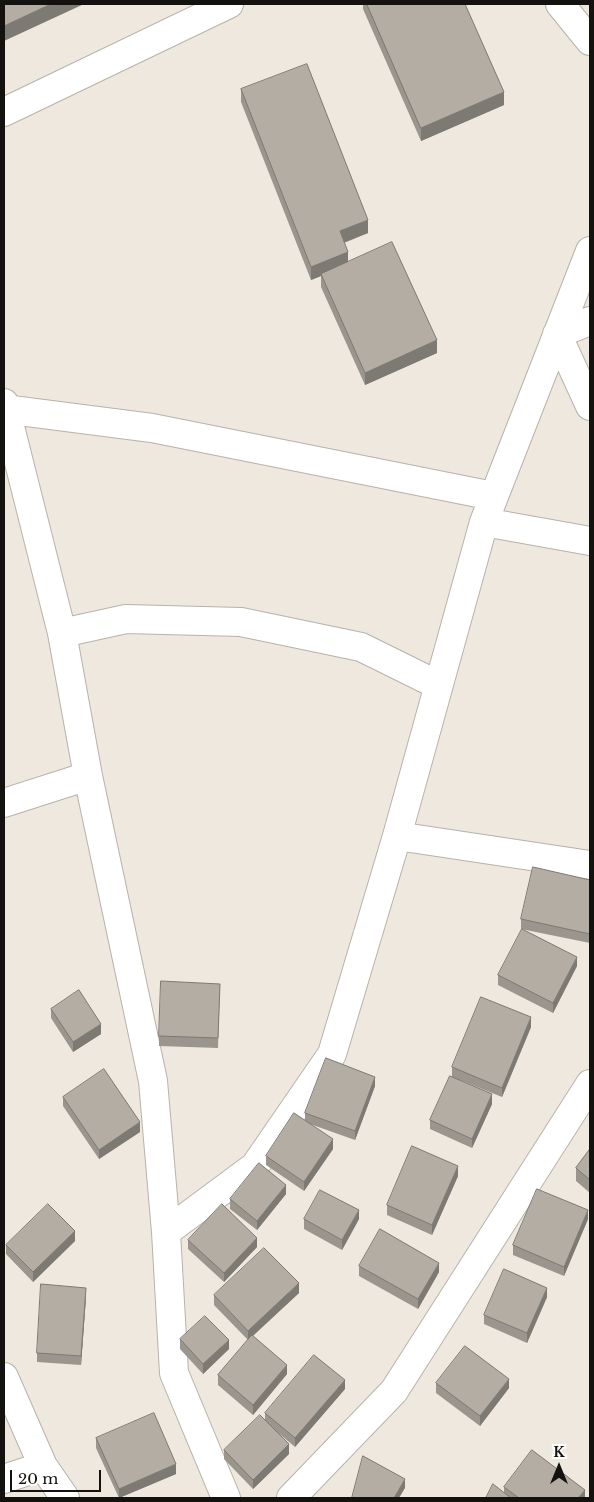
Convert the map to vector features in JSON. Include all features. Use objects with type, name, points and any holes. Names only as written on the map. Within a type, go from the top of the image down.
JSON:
[{"type":"street","points":[[4,112],[229,4]]},
{"type":"street","points":[[560,4],[590,41]]},
{"type":"street","points":[[166,1232],[255,1166],[332,1054],[397,836],[484,522],[590,250]]},
{"type":"street","points":[[557,334],[590,321]]},
{"type":"street","points":[[557,334],[590,406]]},
{"type":"street","points":[[226,1498],[174,1373],[166,1232],[153,1081],[88,776],[62,633],[4,407],[152,428],[493,496]]},
{"type":"street","points":[[484,522],[590,541]]},
{"type":"street","points":[[62,633],[126,619],[241,622],[361,647],[438,684]]},
{"type":"street","points":[[4,802],[88,776]]},
{"type":"street","points":[[397,836],[590,865]]},
{"type":"street","points":[[291,1498],[394,1391],[590,1084]]},
{"type":"street","points":[[4,1377],[43,1466],[65,1498]]},
{"type":"street","points":[[4,1479],[43,1466]]},
{"type":"building","points":[[4,4],[51,4],[4,26]]},
{"type":"building","points":[[367,4],[465,4],[504,92],[421,128]]},
{"type":"building","points":[[307,64],[368,220],[340,231],[348,252],[311,267],[241,89]]},
{"type":"building","points":[[392,242],[437,340],[365,373],[321,274]]},
{"type":"building","points":[[533,867],[590,880],[590,934],[521,919]]},
{"type":"building","points":[[522,929],[577,957],[553,1003],[498,975]]},
{"type":"building","points":[[161,981],[220,984],[218,1038],[159,1036]]},
{"type":"building","points":[[79,990],[101,1024],[73,1042],[51,1009]]},
{"type":"building","points":[[481,997],[531,1017],[502,1088],[452,1067]]},
{"type":"building","points":[[326,1058],[375,1077],[355,1131],[305,1113]]},
{"type":"building","points":[[104,1069],[140,1122],[99,1150],[63,1097]]},
{"type":"building","points":[[450,1076],[492,1094],[472,1139],[430,1120]]},
{"type":"building","points":[[294,1113],[333,1139],[304,1182],[266,1156]]},
{"type":"building","points":[[412,1146],[458,1166],[432,1225],[387,1205]]},
{"type":"building","points":[[590,1149],[590,1180],[576,1168]]},
{"type":"building","points":[[259,1163],[286,1185],[257,1221],[230,1199]]},
{"type":"building","points":[[537,1189],[588,1210],[564,1267],[513,1245]]},
{"type":"building","points":[[320,1190],[359,1210],[342,1240],[304,1219]]},
{"type":"building","points":[[48,1204],[75,1231],[33,1272],[6,1245]]},
{"type":"building","points":[[222,1204],[257,1238],[224,1273],[188,1240]]},
{"type":"building","points":[[380,1229],[439,1263],[418,1299],[359,1266]]},
{"type":"building","points":[[264,1248],[299,1283],[248,1331],[214,1295]]},
{"type":"building","points":[[504,1269],[547,1288],[527,1333],[484,1315]]},
{"type":"building","points":[[41,1284],[86,1288],[81,1356],[37,1353]]},
{"type":"building","points":[[205,1316],[229,1340],[203,1364],[180,1339]]},
{"type":"building","points":[[252,1335],[287,1365],[253,1405],[218,1375]]},
{"type":"building","points":[[465,1346],[509,1379],[480,1416],[436,1383]]},
{"type":"building","points":[[314,1355],[345,1380],[295,1438],[265,1413]]},
{"type":"building","points":[[154,1413],[176,1464],[119,1489],[96,1438]]},
{"type":"building","points":[[260,1415],[289,1444],[253,1480],[224,1450]]},
{"type":"building","points":[[532,1450],[585,1490],[578,1498],[519,1498],[504,1487]]},
{"type":"building","points":[[363,1456],[405,1479],[394,1498],[352,1498]]},
{"type":"building","points":[[493,1484],[511,1498],[486,1498]]}]
